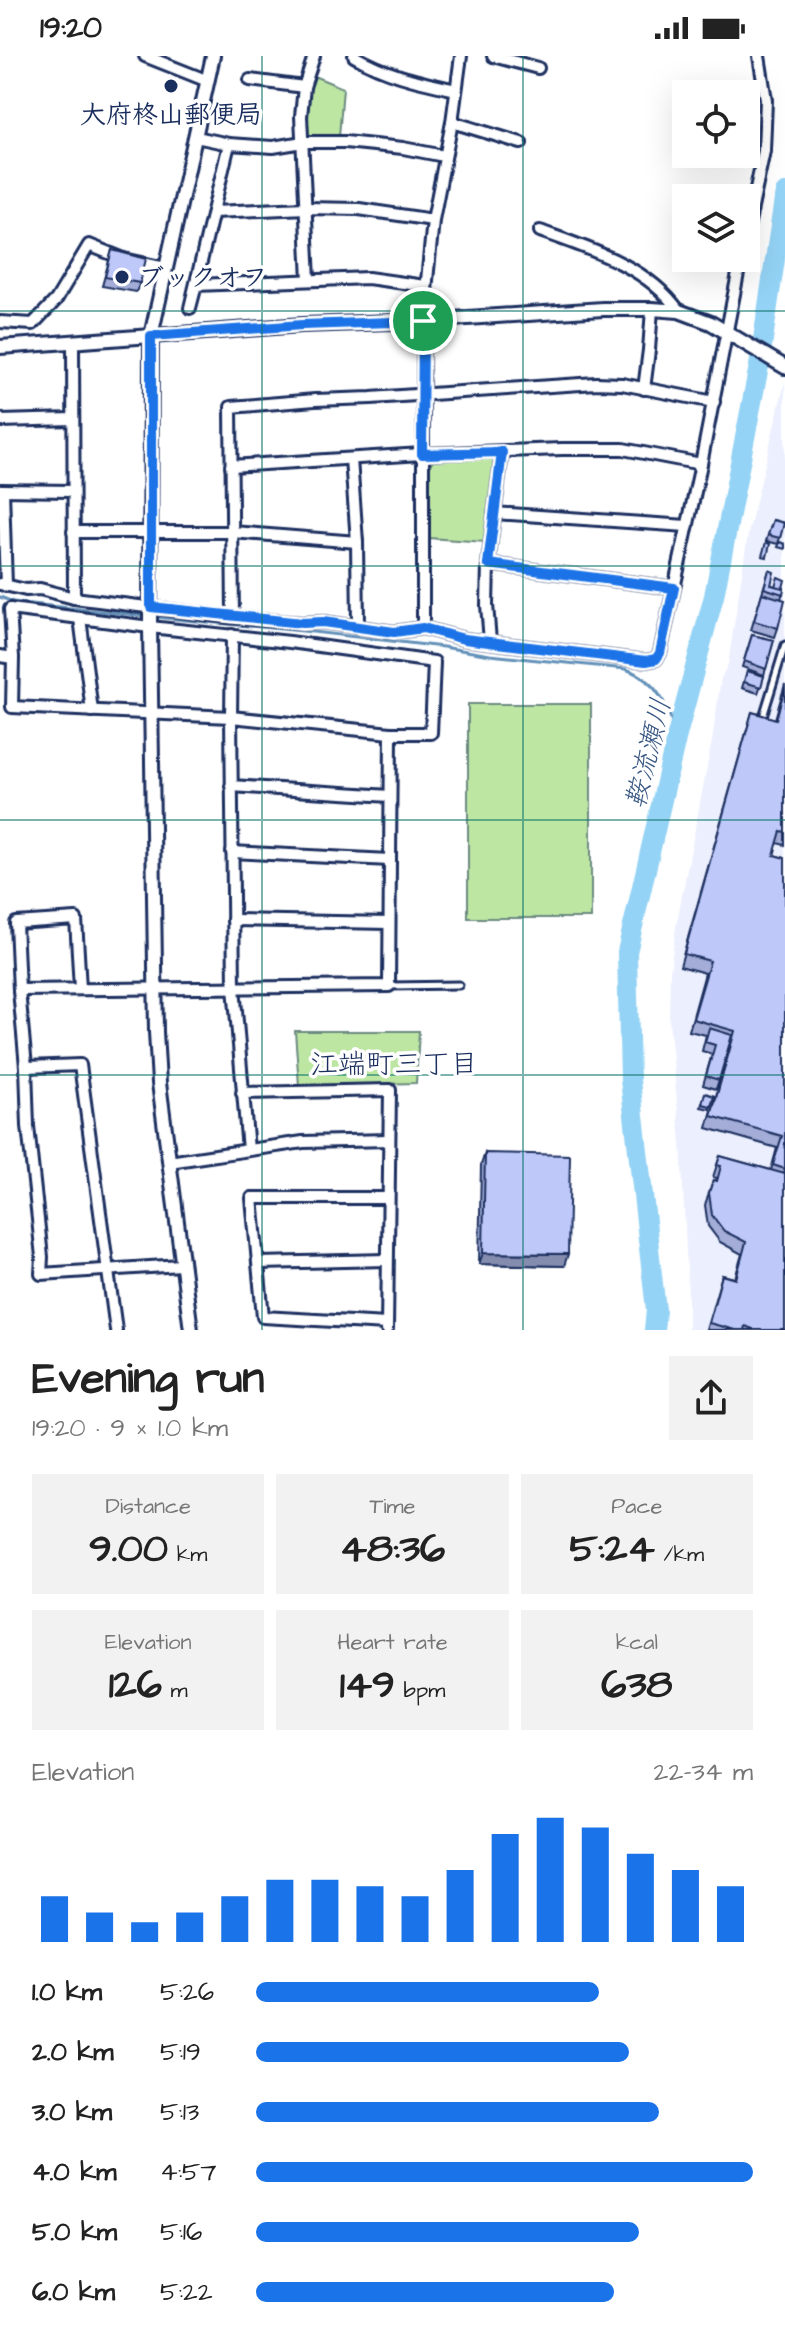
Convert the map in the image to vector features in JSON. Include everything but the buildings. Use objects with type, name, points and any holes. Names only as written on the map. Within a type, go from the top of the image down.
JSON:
[{"type":"street","points":[[145,56],[208,81]]},
{"type":"street","points":[[191,1330],[159,1083],[154,989],[151,336],[213,56]]},
{"type":"street","points":[[309,280],[301,116],[304,87],[314,56]]},
{"type":"street","points":[[354,56],[373,68],[399,77],[456,90]]},
{"type":"street","points":[[423,628],[425,286],[461,56]]},
{"type":"street","points":[[493,56],[538,68]]},
{"type":"street","points":[[757,184],[764,151],[766,100],[759,56]]},
{"type":"street","points":[[250,80],[304,87]]},
{"type":"street","points":[[452,122],[521,143]]},
{"type":"street","points":[[196,137],[229,144],[273,147],[303,142],[345,142],[444,156]]},
{"type":"street","points":[[229,144],[190,308],[196,285],[368,278],[425,286]]},
{"type":"street","points":[[213,212],[359,209],[433,220]]},
{"type":"street","points":[[540,231],[610,257],[667,294],[679,311]]},
{"type":"street","points":[[0,322],[33,324],[56,300],[89,245],[124,259],[165,268]]},
{"type":"street","points":[[72,491],[2,490],[3,585],[151,608],[394,632],[423,628],[464,639],[646,661],[656,659],[660,653],[730,334],[739,272]]},
{"type":"street","points":[[644,389],[652,309]]},
{"type":"street","points":[[0,347],[302,325],[652,309],[679,311],[711,323],[785,367]]},
{"type":"street","points":[[73,341],[74,598]]},
{"type":"street","points":[[233,617],[231,407],[596,383],[622,384],[714,402]]},
{"type":"street","points":[[0,419],[73,419]]},
{"type":"street","points":[[231,466],[422,454],[623,449],[701,464]]},
{"type":"street","points":[[490,641],[488,564],[502,452]]},
{"type":"street","points":[[351,459],[357,542],[358,627]]},
{"type":"street","points":[[494,513],[687,526]]},
{"type":"street","points":[[73,532],[232,532],[357,542]]},
{"type":"street","points":[[488,564],[674,588]]},
{"type":"street","points":[[10,609],[80,618],[434,662],[431,733],[391,733],[231,717],[12,707],[10,609]]},
{"type":"street","points":[[80,618],[92,711]]},
{"type":"street","points":[[232,635],[234,987],[248,1150]]},
{"type":"street","points":[[0,656],[13,658]]},
{"type":"street","points":[[19,990],[389,986],[391,733]]},
{"type":"street","points":[[231,786],[390,796]]},
{"type":"street","points":[[232,852],[390,860]]},
{"type":"street","points":[[80,989],[76,919],[16,923],[28,1126],[42,1257],[41,1274],[181,1265]]},
{"type":"street","points":[[233,920],[389,923]]},
{"type":"street","points":[[26,1067],[80,1065],[116,1330]]},
{"type":"street","points":[[242,1093],[390,1090],[387,1327],[263,1317],[252,1198],[387,1198]]},
{"type":"street","points":[[169,1162],[303,1142],[389,1140]]},
{"type":"street","points":[[259,1263],[387,1260]]},
{"type":"lane","points":[[761,723],[785,645]]},
{"type":"lane","points":[[389,986],[459,985]]},
{"type":"shaded area","points":[[785,382],[785,1330],[688,1330],[681,1143],[669,1019],[670,972],[721,678],[728,664],[748,534]]},
{"type":"green space","points":[[311,75],[343,88],[339,137],[307,135]]},
{"type":"green space","points":[[491,457],[497,463],[486,542],[428,538],[428,467],[433,461]]},
{"type":"green space","points":[[468,704],[591,704],[591,918],[468,918]]},
{"type":"green space","points":[[295,1031],[419,1031],[416,1083],[299,1086]]},
{"type":"waterway","name":"鞍流瀬川","points":[[654,1330],[656,1310],[630,1080],[627,952],[676,739],[714,596],[759,366],[785,193]]},
{"type":"waterway","points":[[0,597],[13,602],[146,616]]},
{"type":"waterway","points":[[154,617],[313,632],[626,669],[646,681],[661,697],[676,739]]},
{"type":"place","name":"大府柊山郵便局","points":[[171,86]]},
{"type":"place","name":"ブックオフ","points":[[122,277]]},
{"type":"district","name":"江端町三丁目","points":[[394,1063]]},
{"type":"route","points":[[423,321],[422,454],[502,452],[488,564],[674,588],[660,653],[656,659],[646,661],[464,639],[423,628],[394,632],[323,622],[227,617],[151,607],[151,336],[302,325],[423,321]]}]
